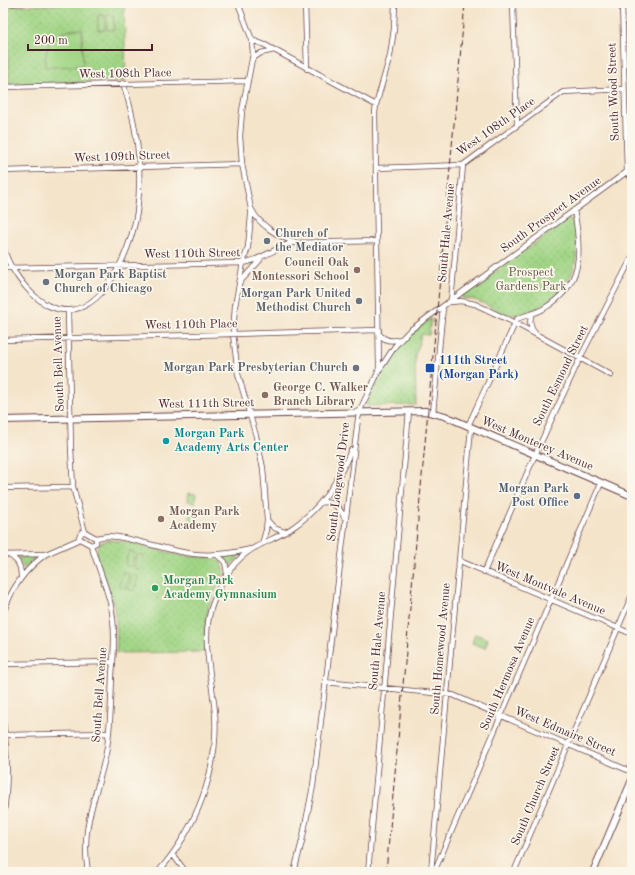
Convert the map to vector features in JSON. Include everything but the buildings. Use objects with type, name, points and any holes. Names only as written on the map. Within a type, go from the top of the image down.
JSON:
[{"type":"main road","name":"West 111th Street","points":[[3,420],[409,411],[433,412]]},
{"type":"main road","name":"West Monterey Avenue","points":[[433,412],[632,496]]},
{"type":"main road","points":[[593,872],[632,780]]},
{"type":"street","points":[[3,4],[25,3]]},
{"type":"street","points":[[238,3],[252,40],[252,59],[242,111],[240,136],[242,164],[251,209],[251,223],[248,247],[234,306],[233,334],[236,366],[256,436],[263,468],[267,520],[262,544]]},
{"type":"street","points":[[305,3],[307,69]]},
{"type":"street","name":"South Longwood Drive","points":[[294,872],[311,798],[354,438],[361,405],[378,374],[379,332],[376,105],[390,56],[394,29],[395,3]]},
{"type":"street","points":[[513,3],[517,125]]},
{"type":"street","name":"South Wood Street","points":[[622,3],[627,172]]},
{"type":"street","points":[[252,40],[275,50],[307,69],[376,105]]},
{"type":"street","points":[[252,59],[261,54],[275,50]]},
{"type":"street","name":"West 108th Place","points":[[3,87],[248,81]]},
{"type":"street","name":"South Bell Avenue","points":[[84,532],[73,486],[68,310],[78,308],[94,300],[107,287],[120,266],[129,243],[137,214],[139,166],[132,112],[123,84]]},
{"type":"street","name":"West 108th Place","points":[[376,168],[463,165],[563,92],[624,89]]},
{"type":"street","name":"West 109th Street","points":[[3,170],[242,164]]},
{"type":"street","name":"South Hale Avenue","points":[[451,302],[463,165]]},
{"type":"street","name":"South Prospect Avenue","points":[[378,374],[384,361],[402,338],[420,323],[451,302],[632,168]]},
{"type":"street","points":[[627,172],[632,179]]},
{"type":"street","points":[[251,209],[256,218],[266,227],[279,235],[297,242]]},
{"type":"street","points":[[515,323],[521,317],[532,314],[553,302],[567,289],[576,273],[580,255],[574,210]]},
{"type":"street","name":"West 110th Street","points":[[3,268],[243,263],[251,262],[280,248],[297,242],[377,241]]},
{"type":"street","points":[[3,248],[12,268],[29,291],[50,306],[68,310]]},
{"type":"street","points":[[239,283],[264,256]]},
{"type":"street","name":"South Esmond Street","points":[[484,572],[535,455],[580,358],[632,257]]},
{"type":"street","points":[[451,302],[461,301],[475,304],[515,323],[611,375]]},
{"type":"street","points":[[433,412],[443,307]]},
{"type":"street","points":[[532,314],[530,318],[530,325],[536,334]]},
{"type":"street","name":"South Homewood Avenue","points":[[431,872],[446,694],[460,561],[470,427],[515,323]]},
{"type":"street","points":[[379,332],[385,340],[395,341],[402,338]]},
{"type":"street","name":"West 110th Place","points":[[3,340],[379,332]]},
{"type":"street","name":"South Hale Avenue","points":[[368,872],[409,411]]},
{"type":"street","points":[[158,872],[173,855],[197,812],[212,763],[215,720],[208,660],[208,623],[214,600],[227,573],[239,561],[253,549],[286,532],[321,502],[332,489],[340,475],[347,461],[354,438]]},
{"type":"street","name":"South Hermosa Avenue","points":[[434,872],[601,483]]},
{"type":"street","points":[[3,488],[73,486]]},
{"type":"street","points":[[321,502],[334,504],[342,510],[345,518]]},
{"type":"street","points":[[267,520],[274,528],[286,532]]},
{"type":"street","points":[[80,539],[80,534],[84,532],[96,538],[108,536],[188,553],[217,555],[253,549]]},
{"type":"street","points":[[80,539],[91,545],[96,543],[96,538]]},
{"type":"street","points":[[3,614],[9,597],[21,577],[35,562],[46,554],[80,539]]},
{"type":"street","name":"South Bell Avenue","points":[[88,872],[86,850],[88,817],[101,773],[109,733],[114,630],[110,602],[91,545]]},
{"type":"street","points":[[3,555],[46,554]]},
{"type":"street","points":[[9,555],[19,564],[21,577]]},
{"type":"street","points":[[217,555],[225,562],[227,573]]},
{"type":"street","name":"West Montvale Avenue","points":[[460,561],[632,634]]},
{"type":"street","name":"South Church Street","points":[[514,872],[632,595]]},
{"type":"street","points":[[3,664],[113,662]]},
{"type":"street","name":"West Edmaire Street","points":[[325,682],[453,695],[632,772]]},
{"type":"street","points":[[3,721],[7,776],[3,819]]},
{"type":"street","points":[[5,735],[109,733]]},
{"type":"street","points":[[173,855],[186,872]]},
{"type":"green space","points":[[124,3],[126,81],[9,84],[6,6]]},
{"type":"green space","points":[[98,15],[104,15],[105,30],[98,30]]},
{"type":"green space","points":[[107,15],[113,15],[114,30],[107,30]]},
{"type":"green space","points":[[82,29],[83,63],[81,66],[45,67],[46,52],[52,41],[61,33]]},
{"type":"green space","name":"Prospect Gardens Park","points":[[569,219],[572,221],[575,234],[577,247],[576,259],[568,281],[561,291],[551,300],[533,310],[515,315],[495,310],[476,300],[462,298],[462,295]]},
{"type":"green space","points":[[431,318],[429,335],[421,334],[418,349],[415,354],[416,405],[367,406],[367,400],[376,382],[396,350],[406,337]]},
{"type":"green space","points":[[188,493],[196,494],[195,503],[188,501]]},
{"type":"green space","points":[[191,514],[196,515],[195,528],[190,528],[189,516]]},
{"type":"green space","points":[[109,540],[129,542],[192,557],[209,557],[221,562],[225,572],[213,596],[207,613],[205,626],[205,652],[116,653],[117,629],[115,613],[108,584],[98,561],[96,551],[100,543]]},
{"type":"green space","points":[[129,551],[135,553],[131,567],[125,565]]},
{"type":"green space","points":[[243,553],[229,567],[224,556]]},
{"type":"green space","points":[[138,554],[144,556],[140,570],[134,568]]},
{"type":"green space","points":[[18,557],[35,557],[24,569]]},
{"type":"green space","points":[[123,572],[129,574],[125,588],[119,586]]},
{"type":"green space","points":[[132,575],[138,577],[134,591],[128,589]]},
{"type":"green space","points":[[475,634],[488,639],[485,648],[472,643]]},
{"type":"railway","points":[[386,872],[465,3]]},
{"type":"place","name":"Church of the Mediator","points":[[267,241]]},
{"type":"place","name":"Council Oak Montessori School","points":[[357,270]]},
{"type":"place","name":"Morgan Park Baptist Church of Chicago","points":[[46,282]]},
{"type":"place","name":"Morgan Park United Methodist Church","points":[[359,301]]},
{"type":"place","name":"Morgan Park Presbyterian Church","points":[[356,368]]},
{"type":"place","name":"111th Street (Morgan Park)","points":[[430,368]]},
{"type":"place","name":"George C. Walker Branch Library","points":[[265,395]]},
{"type":"place","name":"Morgan Park Academy Arts Center","points":[[166,441]]},
{"type":"place","name":"Morgan Park Post Office","points":[[577,496]]},
{"type":"place","name":"Morgan Park Academy","points":[[161,519]]},
{"type":"place","name":"Morgan Park Academy Gymnasium","points":[[155,588]]}]
